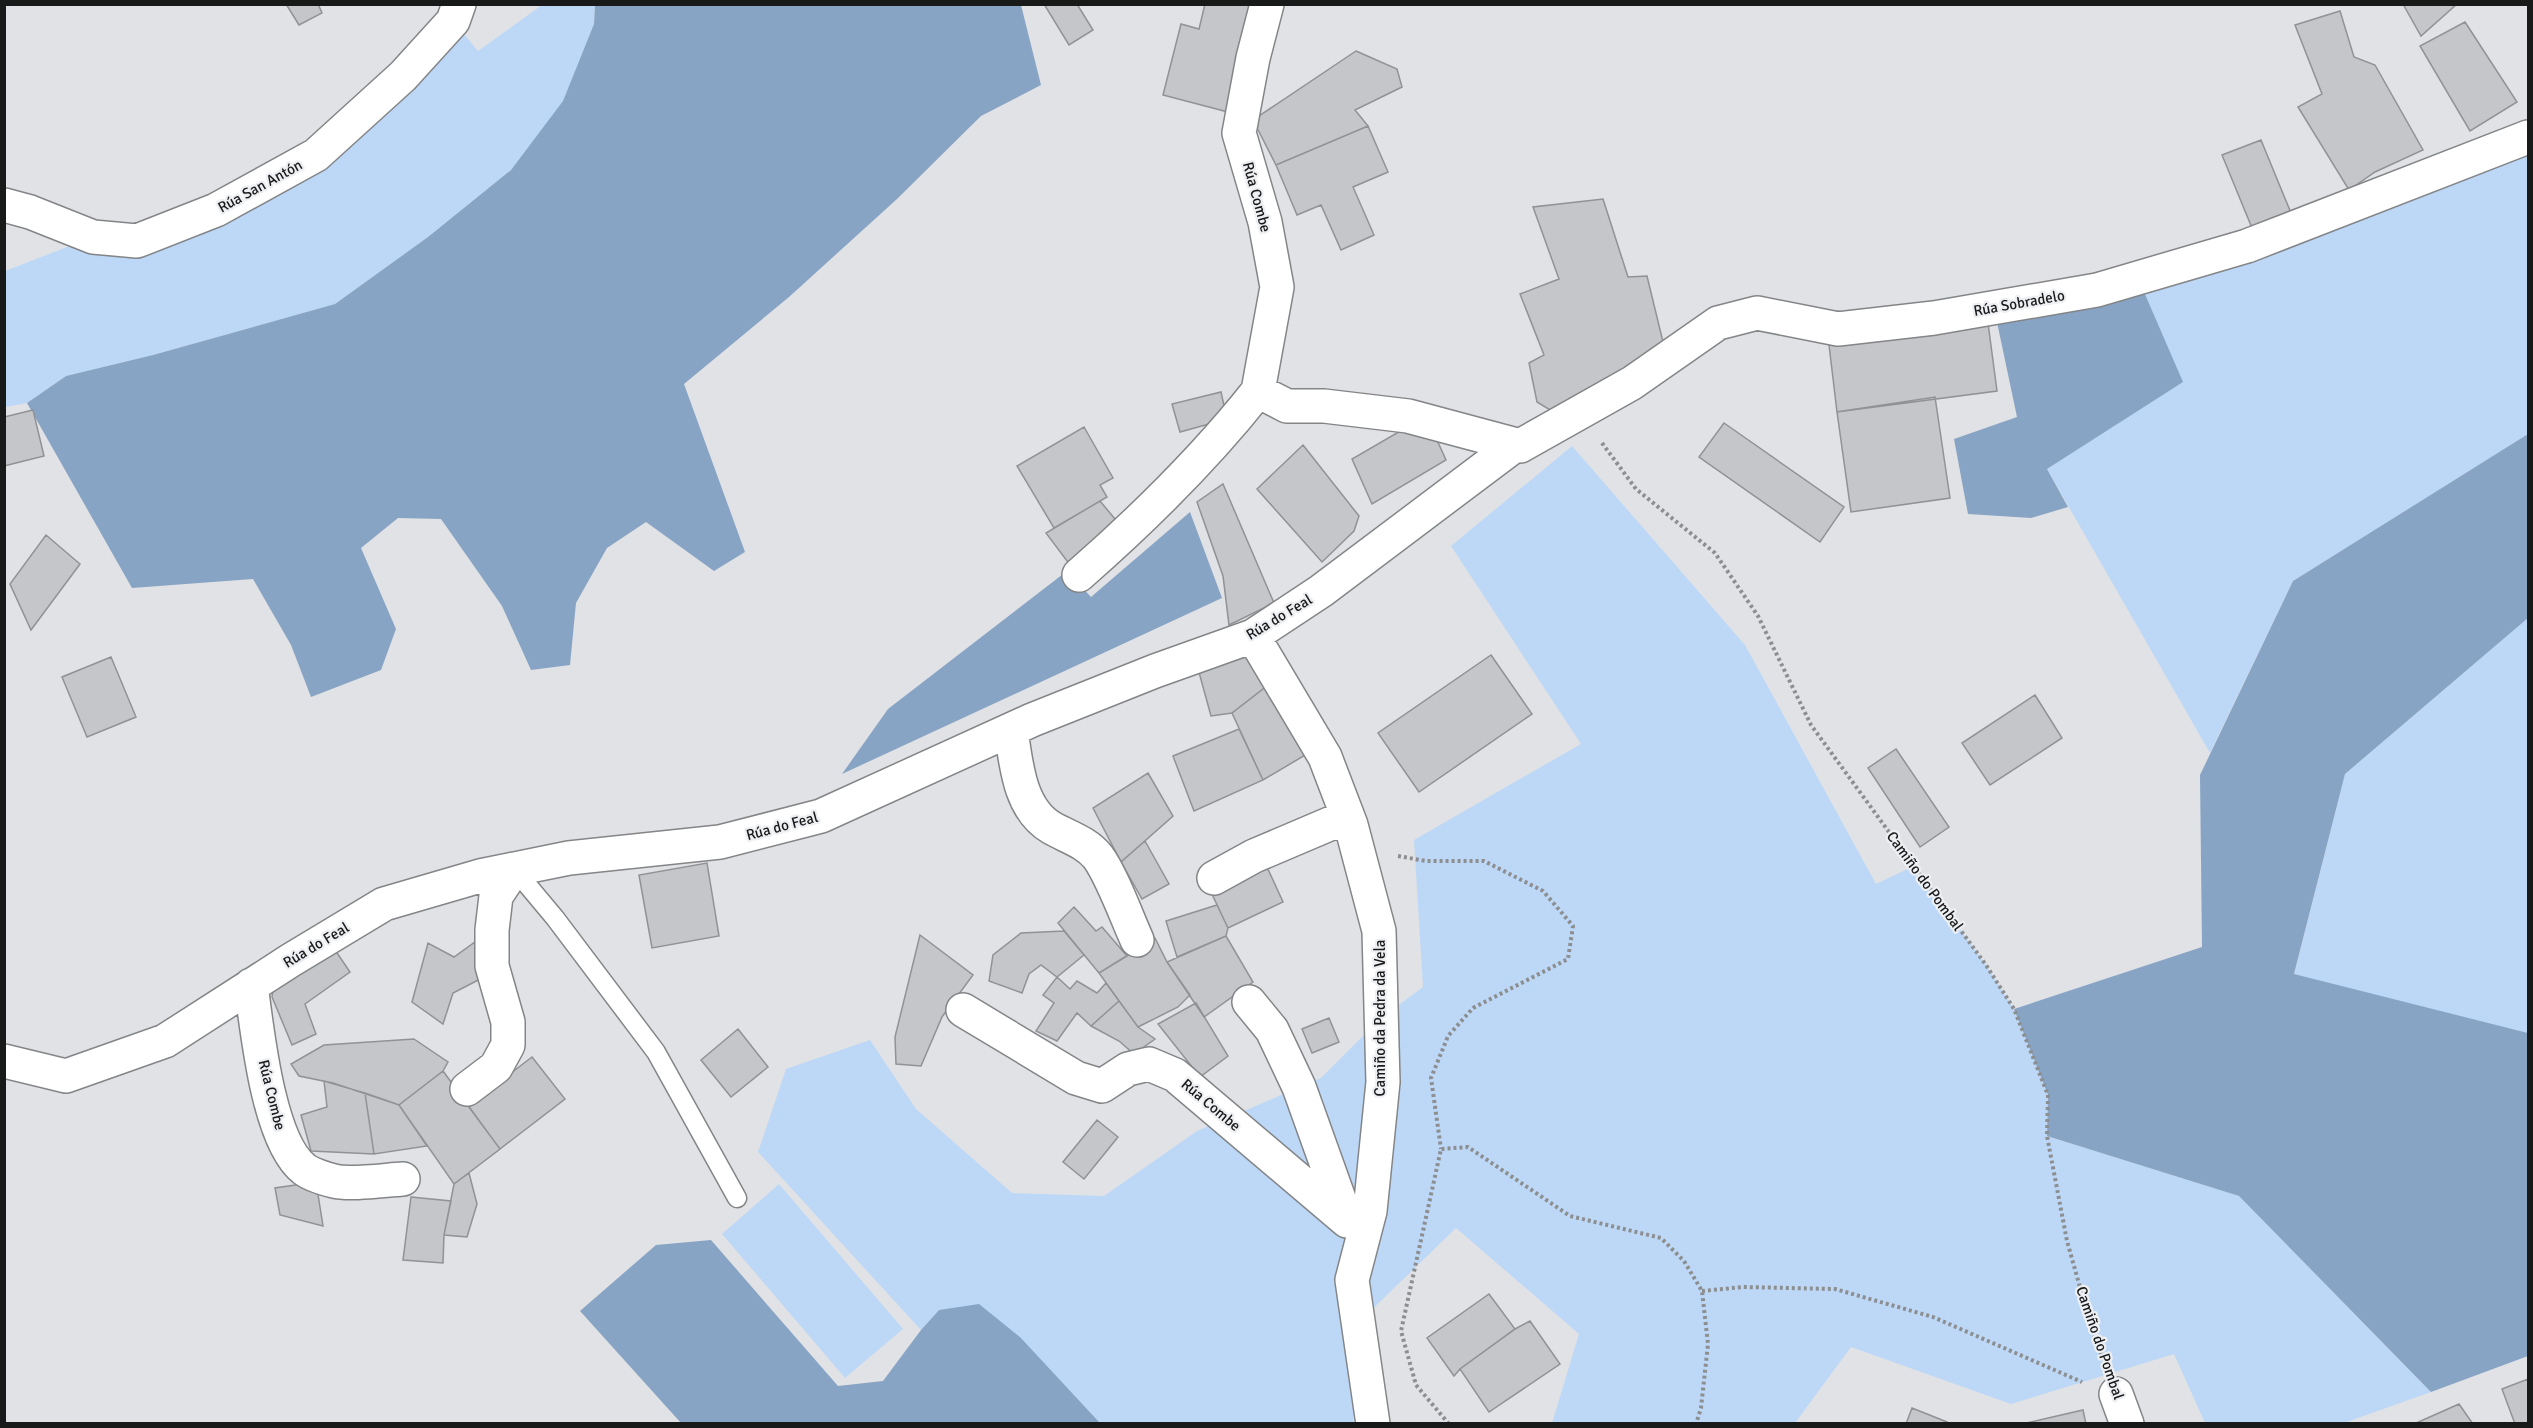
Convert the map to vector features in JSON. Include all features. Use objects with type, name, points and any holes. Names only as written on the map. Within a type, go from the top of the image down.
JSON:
[{"type":"street","name":"Rúa San Antón","points":[[4,206],[30,212],[93,237],[137,241],[216,210],[316,155],[403,76],[453,21],[459,4]]},
{"type":"street","name":"Rúa Combe","points":[[1079,575],[1116,542],[1180,478],[1234,422],[1258,392],[1277,287],[1265,222],[1239,133],[1253,58],[1267,4]]},
{"type":"street","name":"Rúa Sobradelo","points":[[1518,445],[1632,383],[1718,323],[1757,314],[1838,329],[1934,318],[2097,290],[2247,246],[2529,136]]},
{"type":"street","points":[[1258,392],[1287,406],[1324,406],[1408,416],[1518,445]]},
{"type":"street","name":"Rúa do Feal","points":[[4,1061],[66,1076],[165,1041],[251,985],[384,904],[480,876],[514,869],[569,858],[720,842],[821,816],[1011,730],[1155,671],[1253,636],[1322,591],[1518,445]]},
{"type":"street","name":"Camiño da Pedra da Vela","points":[[1253,636],[1325,756],[1351,825],[1379,931],[1383,1082],[1370,1211],[1352,1280],[1372,1424]]},
{"type":"street","points":[[1011,730],[1020,784],[1033,809],[1049,827],[1082,843],[1098,858],[1137,940]]},
{"type":"street","points":[[1214,878],[1254,856],[1334,822],[1351,825]]},
{"type":"street","points":[[467,1089],[496,1067],[508,1046],[508,1022],[492,966],[492,930],[496,896],[514,869]]},
{"type":"street","name":"Rúa Combe","points":[[251,985],[259,1040],[275,1118],[294,1156],[304,1169],[335,1182],[403,1179]]},
{"type":"street","name":"Rúa Combe","points":[[1250,1002],[1272,1030],[1299,1087],[1359,1253]]},
{"type":"street","name":"Rúa Combe","points":[[963,1010],[1076,1078],[1102,1086],[1128,1069],[1149,1064],[1175,1075],[1347,1221]]},
{"type":"lane","points":[[514,869],[555,918],[656,1052],[737,1198]]},
{"type":"path","name":"Camiño do Pombal","points":[[1578,411],[1636,489],[1715,553],[1758,616],[1811,725],[1986,965],[2014,1009],[2048,1095],[2047,1136],[2067,1241],[2092,1330],[2122,1409]]},
{"type":"path","points":[[1351,825],[1387,854],[1426,861],[1484,861],[1543,891],[1573,926],[1568,958],[1473,1008],[1448,1036],[1431,1078],[1441,1149],[1401,1331],[1416,1385],[1449,1424]]},
{"type":"path","points":[[1441,1149],[1468,1147],[1570,1216],[1661,1238],[1684,1262],[1702,1291],[1708,1344],[1701,1408],[1696,1424]]},
{"type":"path","points":[[1702,1291],[1743,1287],[1835,1289],[1933,1317],[2037,1360],[2098,1389],[2122,1409]]},
{"type":"shaded area","points":[[542,5],[595,5],[594,24],[563,102],[511,170],[428,237],[335,304],[153,355],[66,376],[27,403],[5,407],[5,271],[93,237],[216,210],[316,155],[453,21],[478,51]]},
{"type":"shaded area","points":[[595,5],[1021,5],[1041,85],[981,116],[897,199],[789,297],[684,384],[745,552],[714,571],[646,522],[607,548],[576,603],[570,665],[531,670],[502,606],[441,519],[398,518],[361,548],[396,629],[381,670],[311,697],[291,645],[253,579],[132,588],[27,403],[66,376],[153,355],[335,304],[428,237],[511,170],[563,101],[594,24]]},
{"type":"shaded area","points":[[2528,137],[2528,434],[2293,581],[2210,753],[2047,469],[2182,382],[2138,278]]},
{"type":"shaded area","points":[[2138,278],[2183,382],[2047,469],[2068,507],[2031,518],[1968,514],[1954,439],[2017,417],[1994,308]]},
{"type":"shaded area","points":[[2528,434],[2528,618],[2345,774],[2294,974],[2528,1033],[2528,1356],[2431,1392],[2239,1196],[2047,1136],[2048,1095],[2014,1009],[2202,947],[2200,775],[2293,581]]},
{"type":"shaded area","points":[[1572,446],[1745,645],[1876,884],[1914,866],[1986,965],[2014,1009],[2048,1095],[2047,1136],[2239,1196],[2431,1392],[2344,1423],[2205,1423],[2174,1354],[2011,1404],[1851,1347],[1795,1423],[1552,1423],[1579,1334],[1456,1228],[1358,1323],[1353,1423],[1100,1423],[1030,1348],[939,1310],[921,1330],[758,1152],[786,1069],[870,1040],[916,1109],[1012,1193],[1104,1196],[1197,1131],[1321,1078],[1381,1018],[1423,987],[1414,840],[1581,744],[1451,546]]},
{"type":"shaded area","points":[[1190,512],[1222,598],[842,774],[888,709],[1067,571],[1091,597]]},
{"type":"shaded area","points":[[2528,618],[2528,1033],[2294,975],[2345,774]]},
{"type":"shaded area","points":[[779,1184],[903,1329],[845,1378],[722,1234]]},
{"type":"shaded area","points":[[711,1240],[838,1386],[883,1381],[939,1310],[979,1304],[1020,1337],[1100,1423],[681,1423],[580,1311],[656,1245]]},
{"type":"building","points":[[286,4],[318,4],[322,13],[299,25]]},
{"type":"building","points":[[1044,4],[1077,4],[1093,30],[1069,45]]},
{"type":"building","points":[[1205,4],[1250,4],[1228,112],[1163,95],[1181,24],[1199,29]]},
{"type":"building","points":[[2403,4],[2457,4],[2421,36]]},
{"type":"building","points":[[2340,11],[2354,57],[2375,65],[2423,150],[2375,172],[2349,190],[2298,107],[2322,94],[2295,25]]},
{"type":"building","points":[[2465,22],[2517,102],[2470,131],[2420,46]]},
{"type":"building","points":[[1356,51],[1397,69],[1402,87],[1355,110],[1368,126],[1276,165],[1253,120]]},
{"type":"building","points":[[1368,126],[1388,172],[1353,187],[1374,235],[1341,250],[1321,205],[1297,215],[1276,165]]},
{"type":"building","points":[[2261,140],[2291,213],[2252,228],[2222,155]]},
{"type":"building","points":[[1603,199],[1628,277],[1647,276],[1664,346],[1550,410],[1537,402],[1529,363],[1544,355],[1520,294],[1559,279],[1533,207]]},
{"type":"building","points":[[1988,323],[1997,391],[1837,412],[1829,345]]},
{"type":"building","points":[[1221,392],[1227,419],[1180,432],[1172,404]]},
{"type":"building","points":[[1935,397],[1950,498],[1851,512],[1837,412]]},
{"type":"building","points":[[33,410],[44,456],[4,466],[4,417]]},
{"type":"building","points":[[1724,423],[1844,507],[1820,542],[1699,457]]},
{"type":"building","points":[[1084,427],[1113,478],[1100,485],[1107,497],[1054,528],[1017,466]]},
{"type":"building","points":[[1432,429],[1446,460],[1372,504],[1352,459],[1402,430]]},
{"type":"building","points":[[1303,445],[1359,516],[1354,531],[1322,562],[1257,489]]},
{"type":"building","points":[[1223,484],[1274,603],[1229,625],[1223,576],[1197,502]]},
{"type":"building","points":[[1100,501],[1120,525],[1073,569],[1046,533]]},
{"type":"building","points":[[46,535],[80,564],[31,630],[10,584]]},
{"type":"building","points":[[1491,655],[1532,714],[1419,792],[1378,733]]},
{"type":"building","points":[[111,657],[136,717],[87,737],[62,677]]},
{"type":"building","points":[[1247,657],[1268,685],[1232,713],[1211,716],[1197,665]]},
{"type":"building","points":[[1268,685],[1312,751],[1263,780],[1232,713]]},
{"type":"building","points":[[2035,695],[2062,738],[1990,785],[1962,743]]},
{"type":"building","points":[[1239,729],[1263,780],[1194,811],[1173,756]]},
{"type":"building","points":[[1896,749],[1949,827],[1920,847],[1868,768]]},
{"type":"building","points":[[1148,773],[1173,816],[1121,862],[1093,808]]},
{"type":"building","points":[[1145,841],[1169,884],[1142,899],[1121,862]]},
{"type":"building","points":[[707,863],[719,936],[652,948],[639,875]]},
{"type":"building","points":[[1267,867],[1283,902],[1228,928],[1211,892]]},
{"type":"building","points":[[1217,905],[1228,928],[1226,936],[1177,957],[1166,921]]},
{"type":"building","points":[[1074,907],[1096,931],[1102,927],[1127,956],[1099,973],[1058,923]]},
{"type":"building","points":[[1064,931],[1084,955],[1057,977],[1041,965],[1029,974],[1022,993],[989,981],[993,955],[1021,933]]},
{"type":"building","points":[[920,935],[973,975],[942,1017],[921,1066],[896,1064],[895,1037]]},
{"type":"building","points":[[1226,936],[1253,982],[1204,1017],[1167,962]]},
{"type":"building","points":[[1155,938],[1167,962],[1190,995],[1178,1007],[1138,1027],[1099,973]]},
{"type":"building","points":[[475,942],[486,976],[453,993],[443,1024],[412,1002],[428,943],[454,957]]},
{"type":"building","points":[[333,947],[350,972],[305,1004],[316,1034],[292,1045],[272,997],[273,989]]},
{"type":"building","points":[[1057,977],[1070,989],[1077,981],[1097,993],[1106,983],[1119,1001],[1091,1026],[1077,1013],[1057,1041],[1036,1031],[1054,1003],[1043,995]]},
{"type":"building","points":[[1119,1001],[1138,1027],[1155,1039],[1134,1054],[1119,1041],[1091,1026]]},
{"type":"building","points":[[1196,1003],[1228,1056],[1200,1077],[1158,1024]]},
{"type":"building","points":[[1329,1018],[1339,1042],[1312,1053],[1302,1029]]},
{"type":"building","points":[[738,1029],[768,1067],[731,1097],[701,1060]]},
{"type":"building","points":[[414,1039],[448,1062],[443,1071],[399,1105],[333,1083],[299,1076],[291,1064],[324,1045]]},
{"type":"building","points":[[532,1057],[565,1099],[500,1149],[468,1106]]},
{"type":"building","points":[[443,1071],[500,1149],[454,1184],[399,1105]]},
{"type":"building","points":[[324,1081],[365,1093],[374,1154],[311,1151],[301,1115],[327,1107]]},
{"type":"building","points":[[365,1093],[399,1105],[427,1146],[374,1154]]},
{"type":"building","points":[[1097,1120],[1118,1137],[1084,1179],[1063,1162]]},
{"type":"building","points":[[469,1173],[477,1204],[467,1237],[444,1235],[454,1184]]},
{"type":"building","points":[[316,1182],[323,1226],[280,1215],[275,1188]]},
{"type":"building","points":[[411,1197],[451,1201],[444,1235],[443,1263],[403,1260]]},
{"type":"building","points":[[1489,1294],[1515,1329],[1460,1369],[1454,1376],[1427,1338]]},
{"type":"building","points":[[1530,1321],[1560,1364],[1489,1412],[1460,1369],[1515,1329]]},
{"type":"building","points":[[2528,1379],[2528,1424],[2515,1424],[2502,1389]]},
{"type":"building","points":[[2459,1404],[2473,1424],[2414,1424]]},
{"type":"building","points":[[1912,1408],[1947,1422],[1946,1424],[1906,1424]]},
{"type":"building","points":[[2083,1410],[2086,1424],[2022,1424]]}]
